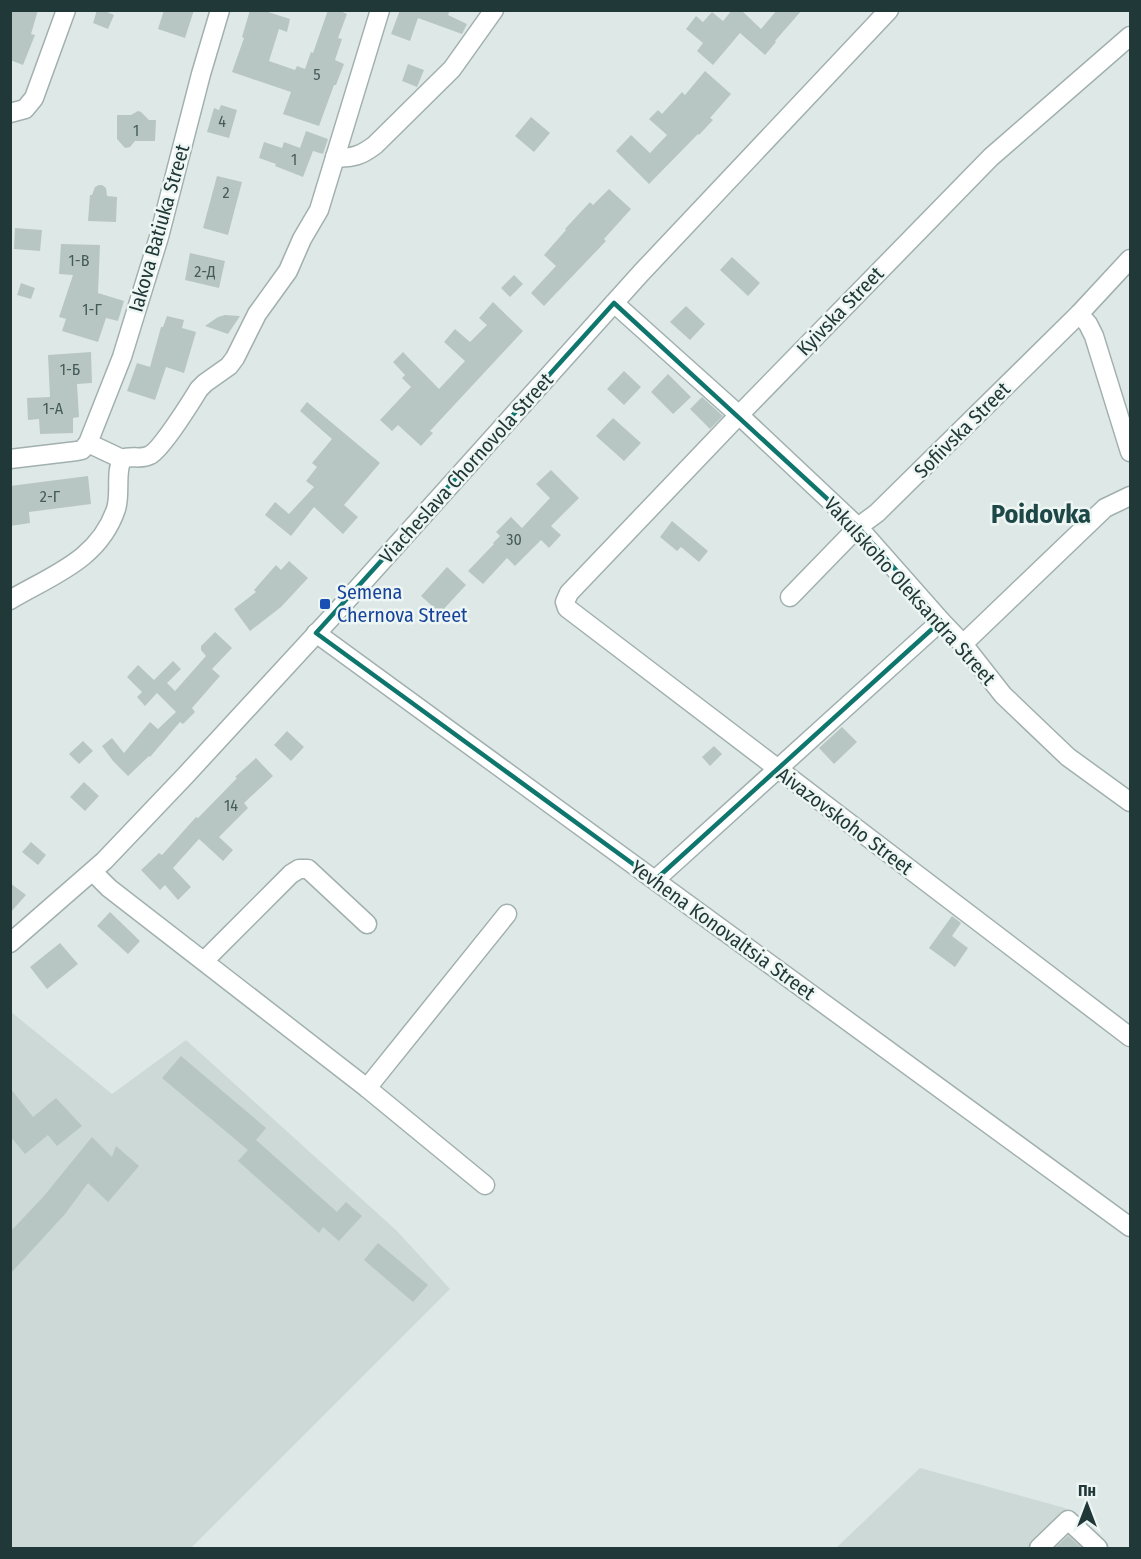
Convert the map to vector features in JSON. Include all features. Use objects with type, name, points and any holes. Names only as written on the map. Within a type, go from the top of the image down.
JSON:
[{"type":"street","points":[[10,114],[25,110],[34,98],[66,10]]},
{"type":"street","name":"Iakova Batiuka Street","points":[[88,443],[126,346],[159,237],[220,10]]},
{"type":"street","points":[[10,459],[82,450],[88,443],[122,459],[149,456],[156,452],[199,389],[229,366],[257,314],[284,278],[302,239],[319,210],[380,10]]},
{"type":"street","points":[[335,157],[355,157],[375,144],[452,69],[494,10]]},
{"type":"street","name":"Viacheslava Chornovola Street","points":[[10,943],[93,872],[185,776],[614,303],[889,10]]},
{"type":"street","name":"Kyivska Street","points":[[565,602],[569,593],[739,415],[991,157],[1131,36]]},
{"type":"street","name":"Sofiivska Street","points":[[790,597],[858,527],[878,513],[1079,314],[1131,259]]},
{"type":"street","name":"Vakulskoho Oleksandra Street","points":[[614,303],[739,415],[858,527],[963,644],[1003,695],[1068,757],[1131,802]]},
{"type":"street","points":[[1079,314],[1088,324],[1094,336],[1131,452]]},
{"type":"street","points":[[10,600],[57,575],[96,543],[112,519],[117,506],[119,468],[122,459]]},
{"type":"street","points":[[963,644],[1105,508],[1131,496]]},
{"type":"street","name":"Aivazovskoho Street","points":[[565,602],[567,608],[1131,1037]]},
{"type":"street","points":[[655,880],[941,621]]},
{"type":"street","name":"Yevhena Konovaltsia Street","points":[[316,633],[1131,1227]]},
{"type":"street","points":[[204,961],[291,874],[299,869],[308,869],[367,924]]},
{"type":"street","points":[[93,872],[109,888],[367,1088],[485,1185]]},
{"type":"street","points":[[367,1088],[507,914]]},
{"type":"street","points":[[1039,1548],[1068,1520],[1098,1548]]},
{"type":"highlighted area","points":[[614,303],[858,527],[941,621],[655,880],[316,633]]},
{"type":"shaded area","points":[[10,1011],[112,1094],[186,1040],[397,1231],[450,1289],[191,1548],[11,1548]]},
{"type":"shaded area","points":[[920,1468],[1065,1508],[1108,1548],[836,1548]]},
{"type":"building","points":[[12,10],[38,10],[31,34],[35,35],[23,65],[10,60]]},
{"type":"building","points":[[97,10],[114,15],[108,29],[93,23]]},
{"type":"building","points":[[164,10],[194,10],[185,38],[158,29]]},
{"type":"building","points":[[250,10],[262,10],[290,19],[287,32],[279,29],[269,61],[295,70],[297,66],[305,69],[328,10],[338,10],[347,14],[338,38],[342,39],[335,60],[344,64],[319,126],[283,114],[291,92],[232,72],[244,38],[242,37]]},
{"type":"building","points":[[400,10],[450,10],[448,15],[467,24],[462,34],[418,18],[410,41],[391,34]]},
{"type":"building","points":[[732,10],[741,10],[761,29],[777,10],[802,10],[765,55],[740,33],[713,65],[697,51],[703,43],[686,29],[696,16],[703,22],[712,12],[723,21]]},
{"type":"building","points":[[408,64],[424,70],[417,87],[402,81]]},
{"type":"building","points":[[705,71],[731,94],[710,118],[713,120],[649,184],[616,151],[631,135],[650,153],[667,135],[649,119],[658,110],[662,114],[682,92],[685,95]]},
{"type":"building","points":[[221,105],[237,110],[229,138],[207,132],[214,108],[219,110]]},
{"type":"building","points":[[138,111],[149,120],[156,120],[155,141],[135,141],[130,147],[125,148],[117,139],[117,115],[131,115]]},
{"type":"building","points":[[531,117],[550,133],[534,152],[515,136]]},
{"type":"building","points":[[306,131],[328,139],[323,154],[313,151],[303,177],[259,158],[264,142],[282,148],[284,142],[300,148]]},
{"type":"building","points":[[217,176],[242,182],[228,235],[203,228]]},
{"type":"building","points":[[99,185],[106,188],[107,196],[117,197],[116,222],[88,221],[90,195]]},
{"type":"building","points":[[609,189],[631,209],[604,239],[606,241],[544,306],[531,293],[556,266],[544,255],[590,202],[593,205]]},
{"type":"building","points":[[15,228],[42,230],[40,251],[14,249]]},
{"type":"building","points":[[61,244],[100,245],[98,293],[124,301],[118,321],[106,318],[98,342],[62,331],[66,319],[59,317],[73,275],[59,274]]},
{"type":"building","points":[[190,253],[225,261],[219,288],[185,280]]},
{"type":"building","points":[[732,257],[760,283],[748,296],[720,270]]},
{"type":"building","points":[[514,275],[523,284],[510,297],[501,288]]},
{"type":"building","points":[[21,283],[35,288],[31,299],[17,295]]},
{"type":"building","points":[[493,302],[523,331],[430,431],[433,433],[421,446],[398,425],[392,431],[380,420],[411,387],[402,378],[405,375],[393,362],[403,352],[439,389],[465,361],[444,342],[455,329],[470,342],[487,325],[479,318]]},
{"type":"building","points":[[686,306],[705,324],[690,340],[670,322]]},
{"type":"building","points":[[167,316],[184,320],[182,328],[196,332],[184,373],[166,367],[155,400],[127,391],[137,363],[150,367],[161,327]]},
{"type":"building","points":[[240,316],[228,334],[205,326],[218,317]]},
{"type":"building","points":[[91,352],[92,383],[77,384],[79,417],[73,418],[73,433],[40,434],[39,419],[28,420],[27,398],[50,397],[48,355]]},
{"type":"building","points":[[624,371],[641,387],[624,405],[607,389]]},
{"type":"building","points":[[668,374],[691,397],[673,414],[651,392]]},
{"type":"building","points":[[702,397],[723,416],[710,429],[690,409]]},
{"type":"building","points":[[307,402],[380,463],[344,505],[358,517],[343,534],[314,507],[291,536],[265,515],[275,502],[289,514],[314,487],[306,481],[317,467],[312,463],[332,439],[300,411]]},
{"type":"building","points":[[613,418],[641,443],[624,461],[596,436]]},
{"type":"building","points":[[551,470],[579,498],[551,526],[561,535],[549,548],[541,540],[515,566],[507,558],[483,584],[468,571],[494,544],[500,536],[496,532],[511,517],[522,528],[550,498],[536,484]]},
{"type":"building","points":[[88,476],[91,504],[29,512],[30,523],[10,526],[10,486]]},
{"type":"building","points":[[672,521],[708,551],[699,562],[681,547],[677,551],[660,537]]},
{"type":"building","points":[[289,561],[308,578],[281,607],[250,631],[234,609],[256,592],[254,590],[276,565],[281,570]]},
{"type":"building","points":[[447,567],[466,585],[440,613],[421,596]]},
{"type":"building","points":[[215,632],[232,648],[212,669],[220,676],[192,708],[195,712],[183,724],[180,722],[150,757],[128,776],[102,746],[112,738],[124,753],[150,722],[158,729],[176,712],[157,693],[145,706],[137,697],[142,692],[127,677],[138,665],[154,680],[173,661],[181,669],[167,683],[175,691],[206,656],[201,646]]},
{"type":"building","points":[[842,727],[857,742],[834,764],[819,748]]},
{"type":"building","points":[[287,731],[304,747],[291,761],[274,745]]},
{"type":"building","points":[[83,741],[93,751],[79,764],[69,754]]},
{"type":"building","points":[[714,746],[722,754],[710,766],[702,757]]},
{"type":"building","points":[[256,758],[273,776],[244,803],[248,808],[219,837],[233,850],[223,861],[199,839],[173,868],[191,887],[178,900],[165,885],[160,890],[141,870],[159,853],[162,855],[196,817],[198,818],[237,778],[235,777]]},
{"type":"building","points":[[84,782],[99,796],[85,811],[70,797]]},
{"type":"building","points":[[31,842],[46,855],[38,865],[22,852]]},
{"type":"building","points":[[10,883],[26,895],[10,913]]},
{"type":"building","points":[[110,912],[140,941],[128,954],[97,926]]},
{"type":"building","points":[[952,916],[961,923],[952,936],[968,948],[955,967],[929,948]]},
{"type":"building","points":[[60,943],[78,964],[47,989],[30,967]]},
{"type":"building","points":[[181,1056],[266,1128],[256,1140],[337,1212],[346,1202],[362,1216],[339,1241],[323,1227],[319,1233],[238,1161],[248,1150],[162,1078]]},
{"type":"building","points":[[10,1088],[33,1117],[56,1098],[82,1126],[57,1146],[48,1135],[25,1154],[10,1136]]},
{"type":"building","points":[[92,1137],[112,1157],[116,1146],[139,1166],[108,1202],[88,1183],[65,1214],[10,1274],[10,1232],[44,1196]]},
{"type":"building","points":[[378,1243],[428,1285],[413,1302],[364,1260]]},
{"type":"building","points":[[1068,1536],[1082,1548],[1055,1548]]},
{"type":"place","name":"Semena Chernova Street","points":[[325,604]]},
{"type":"district","name":"Poidovka","points":[[1041,514]]}]
